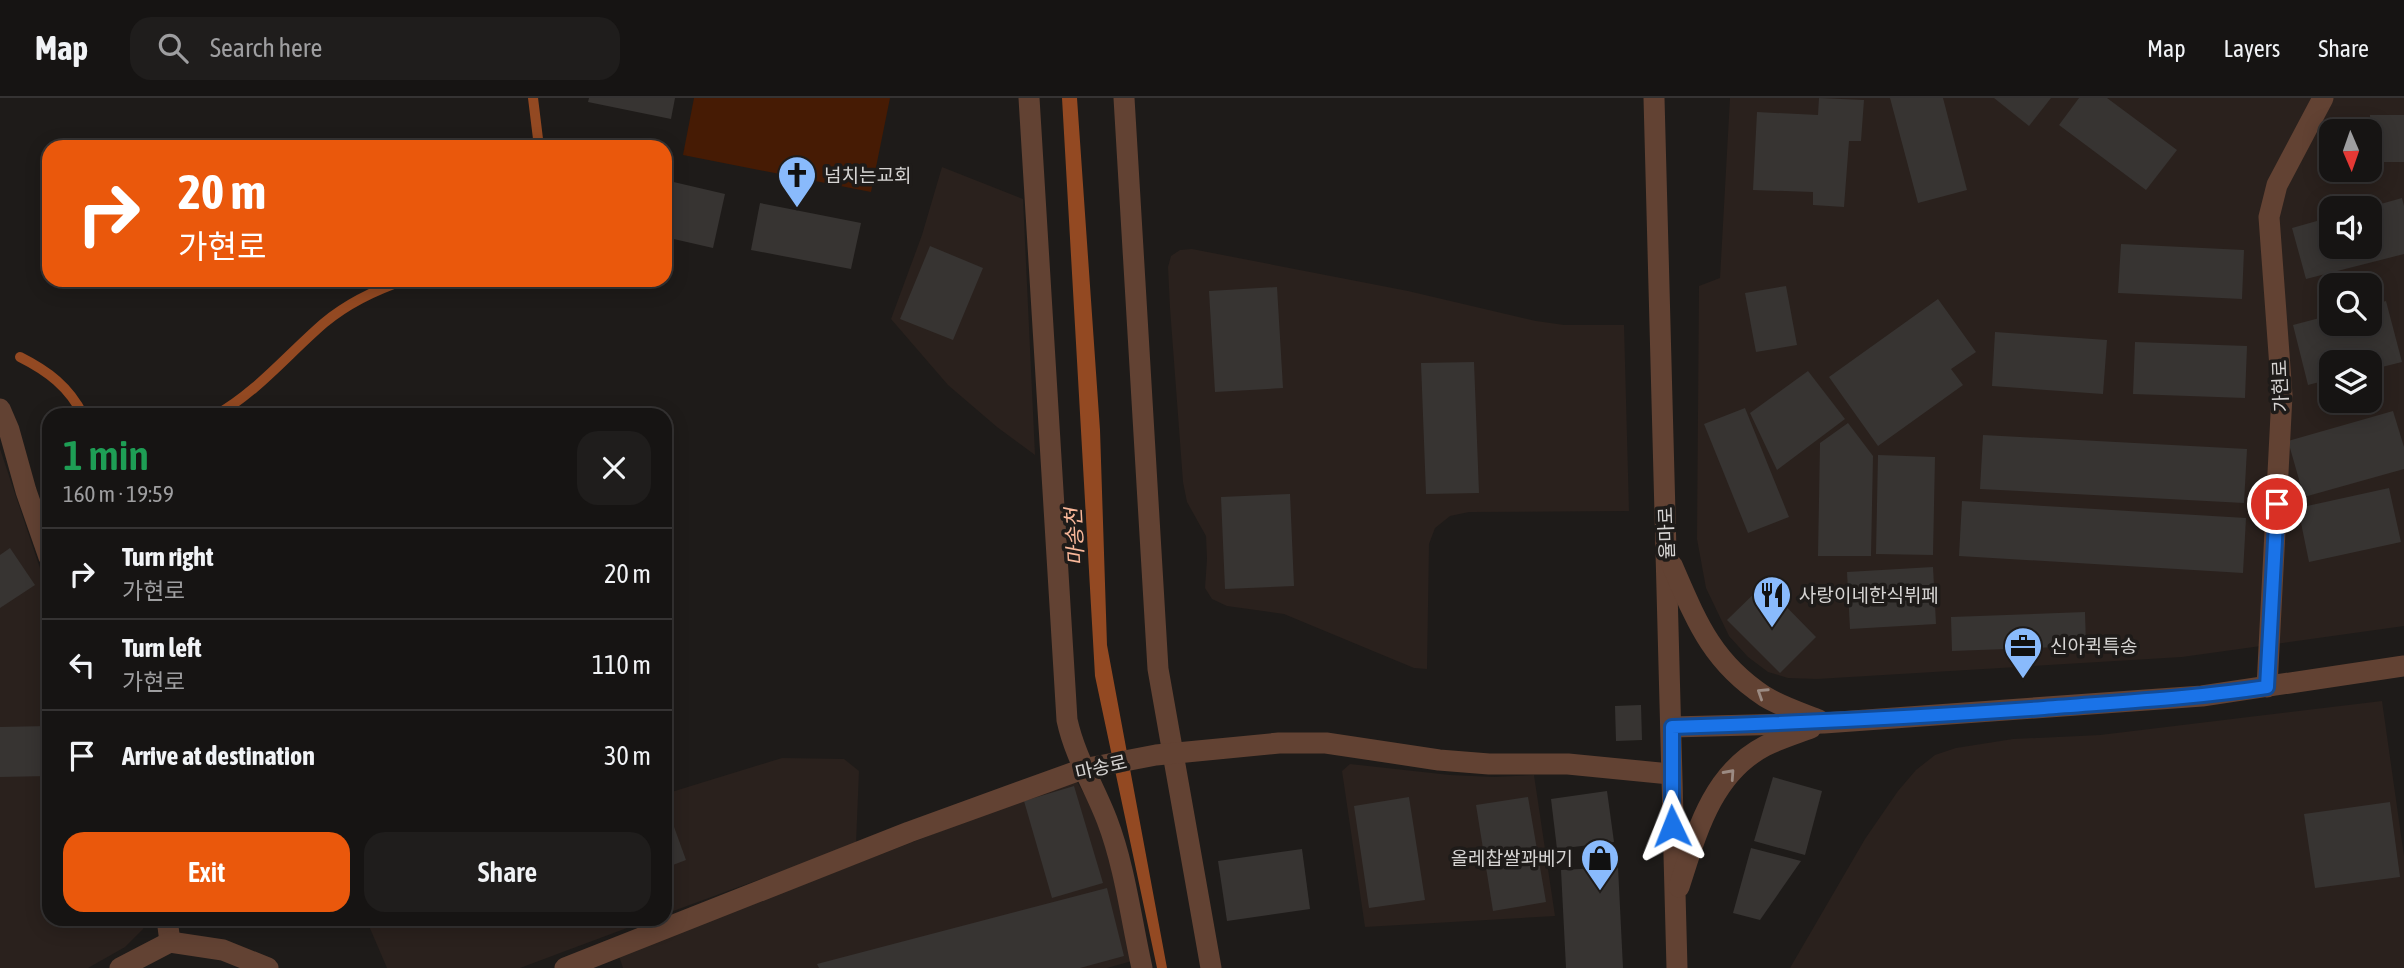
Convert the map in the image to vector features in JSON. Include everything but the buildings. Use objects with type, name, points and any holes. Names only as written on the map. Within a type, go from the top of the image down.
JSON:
[{"type":"street","points":[[1029,98],[1067,720],[1072,745],[1091,767],[1117,852],[1142,968]]},
{"type":"street","points":[[1124,98],[1165,754],[1211,968]]},
{"type":"street","name":"율마로","points":[[1654,98],[1677,968]]},
{"type":"street","name":"가현로","points":[[2267,687],[2282,395],[2269,217],[2277,185],[2323,98]]},
{"type":"street","points":[[0,409],[42,537]]},
{"type":"street","points":[[1667,555],[1701,630],[1717,655],[1740,678],[1766,697],[1824,723]]},
{"type":"street","points":[[1672,727],[1824,723],[2202,696],[2404,666]]},
{"type":"street","points":[[1674,903],[1696,833],[1711,800],[1731,772],[1763,747],[1824,723]]},
{"type":"street","name":"마송로","points":[[672,926],[909,832],[1091,767],[1165,754],[1279,743],[1326,743],[1451,761],[1568,764],[1670,774]]},
{"type":"street","points":[[168,926],[170,942]]},
{"type":"street","name":"마송로","points":[[565,968],[671,926]]},
{"type":"street","points":[[120,968],[170,942],[223,950],[268,968]]},
{"type":"shaded area","points":[[694,98],[890,98],[871,192],[683,155]]},
{"type":"shaded area","points":[[1062,98],[1077,98],[1100,430],[1107,645],[1167,968],[1157,968],[1095,676]]},
{"type":"shaded area","points":[[1730,98],[2404,98],[2404,626],[2182,657],[1817,679],[1788,678],[1768,672],[1748,657],[1729,636],[1706,588],[1697,539],[1699,286],[1720,278]]},
{"type":"shaded area","points":[[942,167],[1023,199],[1035,455],[948,385],[891,319],[922,235]]},
{"type":"shaded area","points":[[1192,249],[1408,291],[1536,321],[1564,325],[1624,325],[1629,511],[1469,512],[1450,516],[1435,528],[1429,544],[1427,669],[1414,668],[1284,614],[1227,606],[1212,599],[1205,588],[1206,536],[1187,502],[1183,482],[1170,308],[1168,267],[1171,256],[1180,250]]},
{"type":"shaded area","points":[[0,449],[42,574],[42,926],[144,926],[125,947],[88,968],[0,968]]},
{"type":"shaded area","points":[[2382,701],[2404,856],[2404,968],[1790,968],[1865,839],[1898,791],[1916,770],[1935,755],[1956,748],[2013,739],[2100,735]]},
{"type":"shaded area","points":[[782,758],[844,759],[859,771],[856,844],[672,911],[672,792]]},
{"type":"shaded area","points":[[1350,764],[1450,775],[1534,775],[1555,916],[1365,927],[1342,771]]},
{"type":"shaded area","points":[[1067,782],[1077,782],[1094,810],[1108,853],[1132,961],[1107,968],[623,968],[619,956]]},
{"type":"shaded area","points":[[369,926],[632,926],[520,968],[387,968]]},
{"type":"waterway","points":[[533,98],[538,140]]},
{"type":"waterway","points":[[228,408],[259,384],[333,316],[386,287]]},
{"type":"waterway","points":[[20,357],[57,381],[79,408]]},
{"type":"place","name":"넘치는교회","points":[[797,209]]},
{"type":"place","name":"사랑이네한식뷔페","points":[[1772,629]]},
{"type":"place","name":"신아퀵특송","points":[[2023,680]]},
{"type":"place","name":"올레찹쌀꽈베기","points":[[1600,892]]},
{"type":"route","points":[[1672,826],[1672,727],[1824,723],[2202,696],[2267,687],[2277,504]]},
{"type":"water label","name":"마송천","points":[[1074,537]]}]
